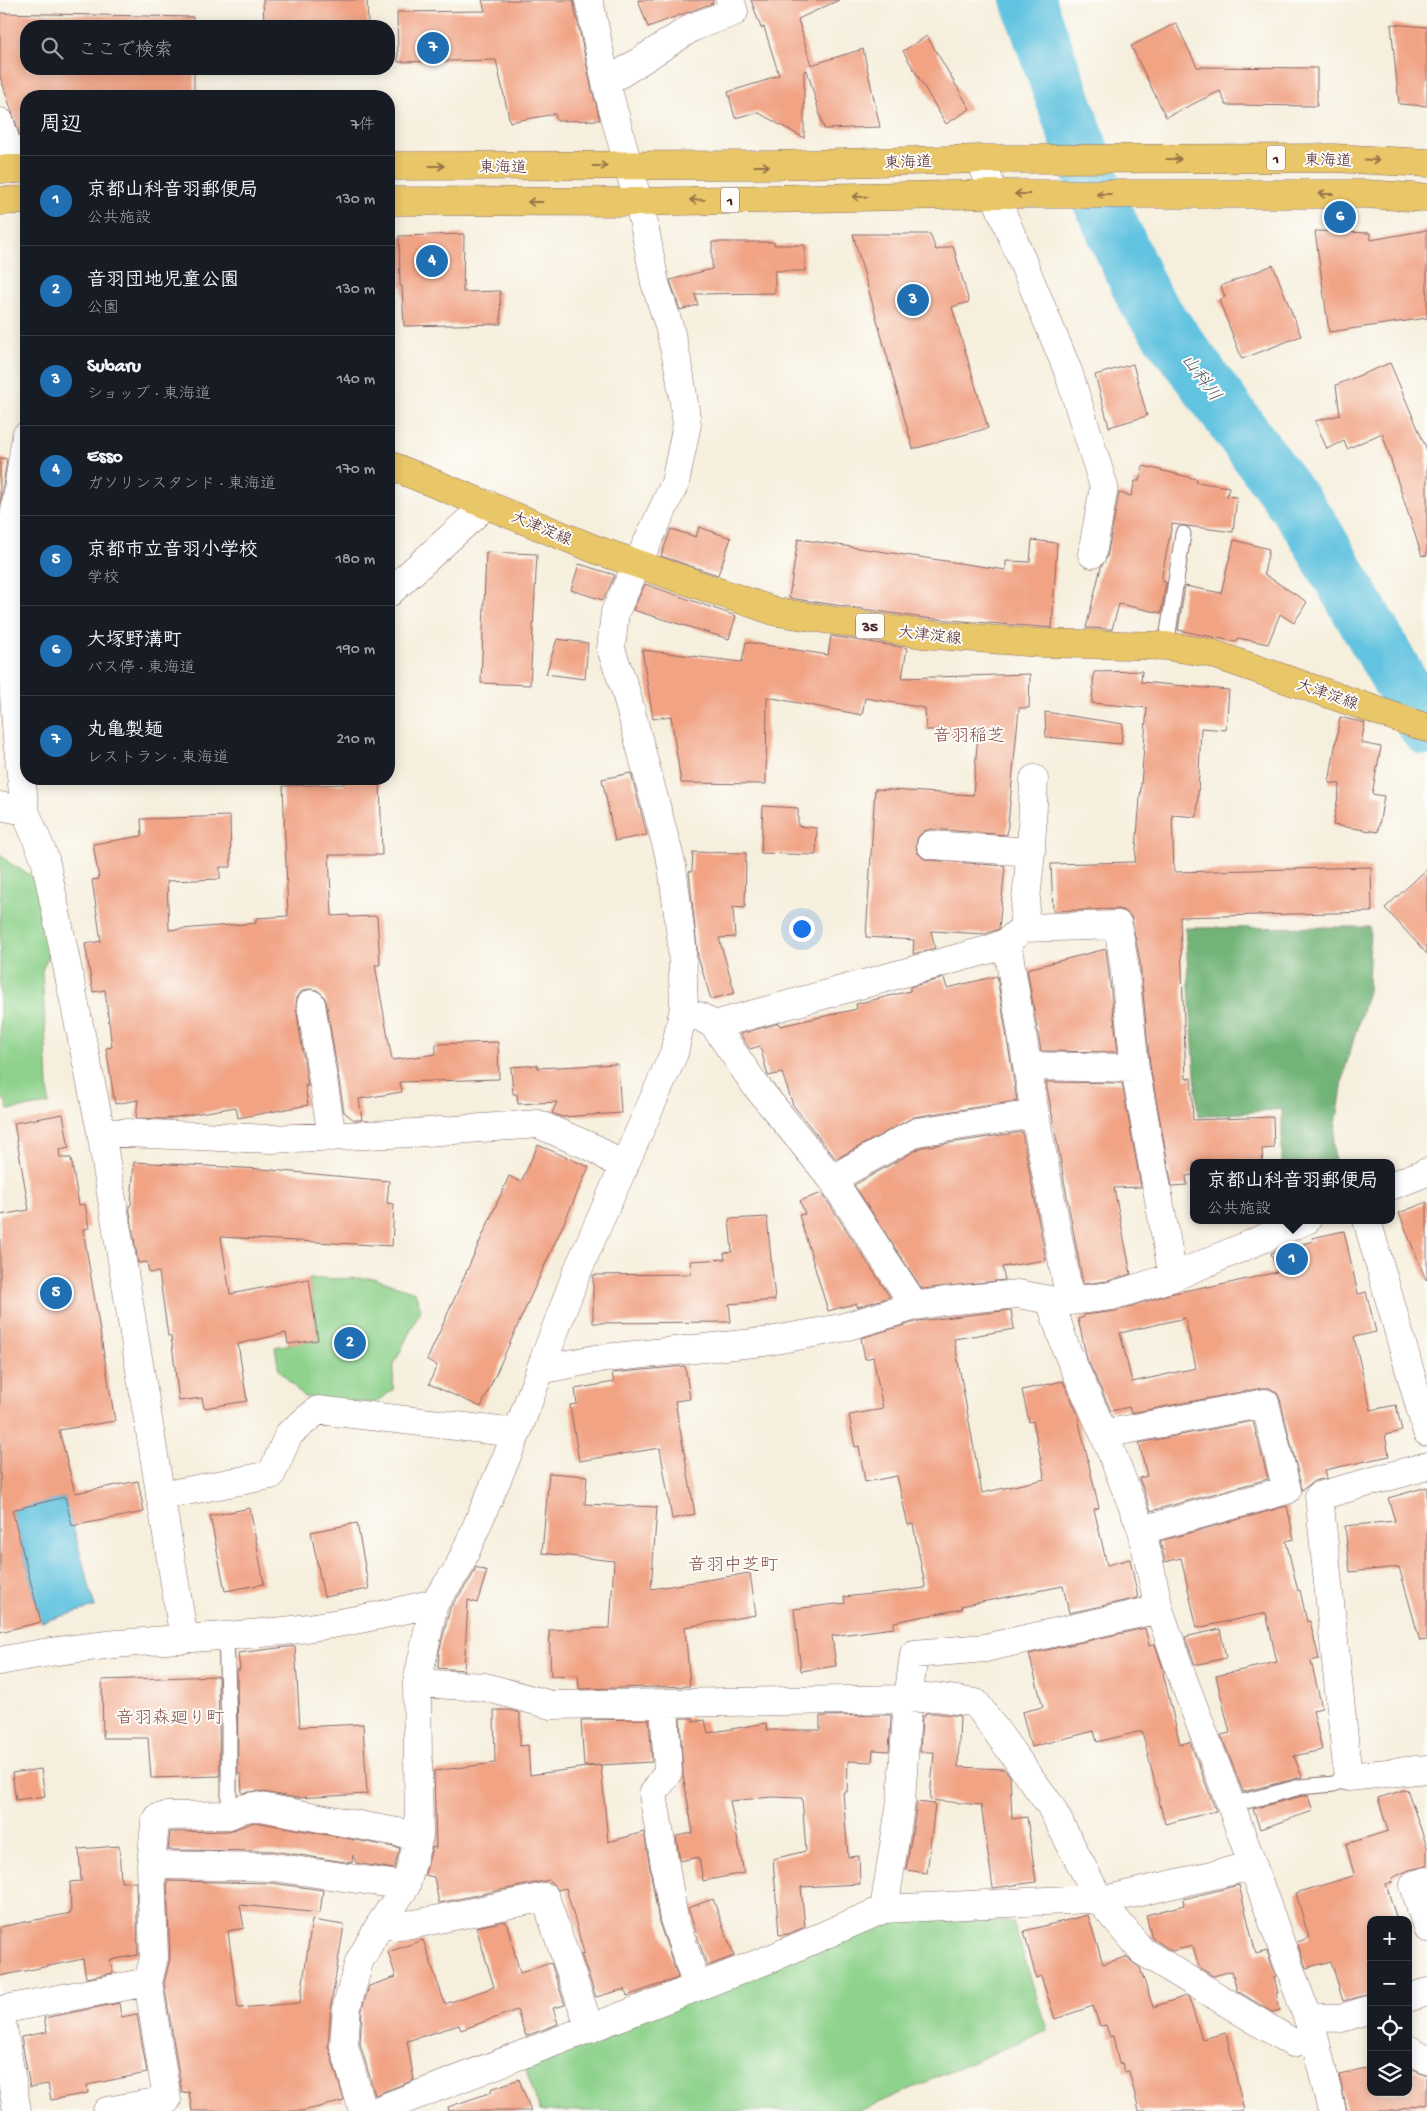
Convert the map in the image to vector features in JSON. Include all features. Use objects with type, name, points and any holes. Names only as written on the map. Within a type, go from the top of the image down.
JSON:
[{"type":"main road","name":"東海道","points":[[395,166],[772,166],[980,159],[1333,158],[1427,162]]},
{"type":"main road","points":[[14,169],[20,184]]},
{"type":"main road","name":"1","points":[[395,201],[638,202],[994,194],[1137,193],[1365,194],[1427,198]]},
{"type":"main road","points":[[0,201],[20,199]]},
{"type":"main road","name":"大津淀線","points":[[395,467],[596,550],[777,612],[912,633],[1040,643],[1166,646],[1210,653],[1427,728]]},
{"type":"street","points":[[363,2111],[344,2046],[347,2006],[359,1962],[379,1926],[406,1886],[419,1836],[417,1683],[434,1603],[458,1570],[516,1433],[577,1272],[674,1053],[684,1008],[682,945],[672,866],[630,706],[611,649],[616,612],[675,483],[687,424],[679,369],[669,326],[655,283],[638,202],[606,83],[589,0]]},
{"type":"street","points":[[606,83],[693,27],[734,12],[730,0]]},
{"type":"street","points":[[0,122],[14,169]]},
{"type":"street","points":[[980,159],[1068,371],[1104,487],[1092,554]]},
{"type":"street","points":[[20,477],[11,538],[10,598],[15,743],[12,808],[44,859],[101,1132],[184,1639]]},
{"type":"street","points":[[395,588],[487,504]]},
{"type":"street","points":[[1034,779],[1031,852],[1015,935],[1029,1066],[1066,1349],[1104,1434],[1142,1530],[1159,1609],[1310,2027],[1332,2111]]},
{"type":"street","points":[[930,845],[1031,852]]},
{"type":"street","points":[[714,1025],[991,949],[1015,935],[1118,925],[1135,1068],[1173,1277]]},
{"type":"street","points":[[311,1004],[332,1137]]},
{"type":"street","points":[[684,1008],[714,1025],[756,1086],[832,1179],[916,1306]]},
{"type":"street","points":[[1029,1066],[1135,1068]]},
{"type":"street","points":[[832,1179],[917,1132],[1035,1114]]},
{"type":"street","points":[[101,1132],[271,1139],[413,1133],[538,1124],[596,1149],[624,1168]]},
{"type":"street","points":[[1395,1184],[1427,1172]]},
{"type":"street","points":[[540,1370],[595,1359],[764,1342],[841,1328],[916,1306],[945,1301],[1018,1294],[1060,1301],[1111,1296],[1173,1277],[1298,1224]]},
{"type":"street","points":[[1368,1224],[1427,1432]]},
{"type":"street","points":[[1104,1434],[1265,1403],[1287,1490],[1142,1530]]},
{"type":"street","points":[[160,1496],[271,1475],[289,1434],[318,1410],[516,1433]]},
{"type":"street","points":[[1427,1466],[1319,1496],[1348,1777],[1427,1769]]},
{"type":"street","points":[[0,1661],[42,1652],[348,1623],[434,1603]]},
{"type":"street","points":[[884,1909],[900,1801],[908,1700],[914,1654],[984,1648],[1159,1609]]},
{"type":"street","points":[[417,1683],[485,1687],[551,1704],[908,1700],[938,1697],[976,1702],[1050,1805],[1100,1900],[1142,1950],[1293,2043],[1310,2027],[1367,2010]]},
{"type":"street","points":[[664,1704],[668,1772],[653,1794],[674,1919],[697,1986]]},
{"type":"street","points":[[107,2111],[166,2100],[148,1982],[154,1958],[151,1865],[155,1823],[158,1818],[167,1816],[229,1815],[255,1806],[419,1836]]},
{"type":"street","points":[[151,1865],[273,1867],[406,1886]]},
{"type":"street","points":[[376,2111],[772,1958],[884,1909],[1100,1900],[1252,1866]]},
{"type":"street","points":[[1427,1881],[1414,1886],[1427,1928]]},
{"type":"street","points":[[379,1926],[415,1924],[545,1897],[590,2029]]},
{"type":"street","points":[[17,2111],[0,2010],[148,1982]]},
{"type":"street","points":[[1412,1997],[1427,1992]]},
{"type":"street","points":[[1342,2018],[1367,2029]]},
{"type":"street","points":[[1412,2051],[1427,2059]]},
{"type":"lane","points":[[1166,646],[1183,534]]},
{"type":"lane","points":[[226,1636],[229,1815]]},
{"type":"lane","points":[[1231,1805],[1300,1787],[1334,1784],[1348,1777]]},
{"type":"green space","points":[[0,855],[11,864],[37,879],[53,947],[42,970],[49,1104],[8,1110],[5,1099],[0,1100]]},
{"type":"green space","points":[[1370,927],[1368,991],[1345,1069],[1333,1144],[1335,1159],[1282,1159],[1282,1109],[1198,1117],[1185,928]]},
{"type":"green space","points":[[373,1278],[415,1292],[421,1309],[394,1364],[393,1390],[374,1403],[304,1397],[279,1370],[275,1347],[318,1339],[309,1279]]},
{"type":"green space","points":[[884,1917],[1013,1922],[1047,2030],[859,2111],[540,2111],[526,2070],[600,2040],[597,2032]]},
{"type":"water","points":[[65,1497],[95,1607],[41,1622],[12,1510]]},
{"type":"building","points":[[263,0],[367,0],[368,20],[264,20]]},
{"type":"building","points":[[482,0],[573,0],[600,120],[557,121],[555,114],[510,122],[496,60],[398,62],[397,12],[485,11]]},
{"type":"building","points":[[638,0],[713,0],[713,3],[648,27]]},
{"type":"building","points":[[751,0],[839,0],[798,19],[811,65],[863,49],[880,127],[824,129],[807,70],[804,71],[804,138],[757,112],[735,118],[728,92],[779,75],[764,27],[761,28]]},
{"type":"building","points":[[0,13],[193,17],[193,20],[20,20],[20,75],[194,75],[194,90],[20,90],[20,136],[0,76]]},
{"type":"building","points":[[1176,23],[1197,67],[1317,68],[1317,106],[1226,105],[1220,91],[1166,117],[1131,46]]},
{"type":"building","points":[[1391,24],[1427,27],[1427,106],[1399,104]]},
{"type":"building","points":[[927,36],[970,109],[946,124],[903,51]]},
{"type":"building","points":[[1427,230],[1427,318],[1329,332],[1315,231],[1370,233],[1371,240]]},
{"type":"building","points":[[464,234],[463,292],[500,291],[501,324],[404,326],[402,286],[400,286],[399,236]]},
{"type":"building","points":[[853,234],[930,234],[936,250],[953,246],[969,302],[952,307],[988,428],[913,449]]},
{"type":"building","points":[[712,242],[774,242],[774,245],[805,245],[805,271],[775,271],[775,293],[695,294],[698,305],[680,310],[670,280],[712,269]]},
{"type":"building","points":[[1273,265],[1301,336],[1242,359],[1219,300],[1225,297],[1221,286]]},
{"type":"building","points":[[1390,363],[1427,450],[1427,555],[1422,556],[1382,433],[1347,449],[1344,441],[1327,449],[1315,421],[1340,415],[1336,385]]},
{"type":"building","points":[[1133,364],[1147,416],[1109,427],[1095,375]]},
{"type":"building","points":[[0,458],[7,459],[0,505]]},
{"type":"building","points":[[1143,466],[1197,479],[1196,482],[1229,487],[1227,496],[1237,497],[1233,532],[1172,524],[1162,575],[1162,581],[1166,582],[1161,613],[1119,604],[1112,629],[1086,628],[1101,567],[1107,557],[1119,493],[1131,496],[1135,481],[1139,481]]},
{"type":"building","points":[[699,527],[731,538],[718,575],[661,556],[671,529],[696,537]]},
{"type":"building","points":[[798,539],[1006,570],[1006,561],[1030,562],[1032,540],[1057,543],[1052,628],[924,618],[789,598]]},
{"type":"building","points":[[1234,540],[1269,549],[1264,574],[1307,602],[1294,623],[1280,614],[1268,644],[1238,638],[1237,642],[1178,630],[1185,586],[1221,593]]},
{"type":"building","points":[[486,552],[537,554],[530,685],[481,683]]},
{"type":"building","points":[[579,564],[615,575],[603,600],[571,590]]},
{"type":"building","points":[[645,584],[736,616],[729,639],[633,610]]},
{"type":"building","points":[[831,636],[907,648],[902,678],[1030,674],[1029,708],[1019,708],[1007,835],[932,829],[924,831],[918,837],[916,843],[917,852],[923,858],[929,860],[1005,866],[999,929],[985,934],[931,931],[935,948],[913,954],[914,940],[866,937],[875,789],[973,795],[978,733],[945,734],[945,730],[926,730],[925,708],[865,698],[862,715],[767,697],[766,784],[681,783],[671,716],[653,719],[642,650],[742,662],[746,642],[828,655]]},
{"type":"building","points":[[557,639],[588,643],[585,679],[546,674]]},
{"type":"building","points":[[1142,671],[1141,682],[1229,690],[1226,730],[1201,728],[1197,817],[1172,815],[1174,872],[1371,867],[1372,912],[1180,917],[1186,1079],[1191,1078],[1193,1120],[1273,1117],[1274,1148],[1262,1149],[1263,1159],[1190,1159],[1190,1175],[1186,1176],[1187,1185],[1172,1186],[1150,1066],[1140,962],[1131,916],[1125,911],[1118,909],[1053,911],[1051,864],[1135,862],[1147,708],[1092,703],[1094,672]]},
{"type":"building","points":[[1045,712],[1123,724],[1121,744],[1046,737]]},
{"type":"building","points":[[1340,717],[1365,723],[1361,743],[1381,747],[1372,794],[1384,796],[1378,832],[1333,825],[1340,784],[1329,783]]},
{"type":"building","points":[[631,773],[647,835],[615,841],[602,779]]},
{"type":"building","points":[[380,785],[382,855],[329,855],[332,916],[377,916],[380,965],[375,965],[392,1060],[436,1054],[436,1044],[498,1042],[499,1079],[400,1082],[402,1092],[359,1099],[362,1120],[354,1120],[344,1112],[326,1001],[317,990],[309,989],[301,992],[297,998],[296,1006],[308,1087],[305,1085],[308,1105],[238,1118],[236,1107],[165,1119],[136,1118],[138,1100],[115,1104],[106,1048],[112,1047],[105,990],[93,992],[85,944],[101,941],[92,880],[99,879],[93,844],[142,836],[141,819],[230,816],[231,867],[220,867],[220,879],[167,881],[169,930],[256,923],[256,918],[288,916],[283,786]]},
{"type":"building","points":[[763,806],[798,808],[798,826],[817,828],[816,855],[761,853]]},
{"type":"building","points":[[693,852],[746,853],[745,908],[733,907],[735,937],[719,938],[735,993],[711,999],[698,957],[689,872],[692,871]]},
{"type":"building","points":[[1427,869],[1427,954],[1385,908]]},
{"type":"building","points":[[1106,949],[1118,1052],[1041,1051],[1027,969]]},
{"type":"building","points":[[997,976],[1017,1101],[914,1117],[836,1159],[793,1105],[782,1073],[768,1076],[760,1046],[750,1049],[740,1034],[779,1023],[780,1026],[857,1009],[856,1004],[910,991],[910,987],[944,978],[947,988]]},
{"type":"building","points":[[618,1064],[621,1113],[562,1117],[552,1113],[557,1102],[518,1104],[517,1094],[513,1094],[511,1067],[538,1065],[538,1068]]},
{"type":"building","points":[[1046,1082],[1122,1083],[1141,1187],[1114,1188],[1131,1274],[1108,1281],[1083,1284]]},
{"type":"building","points":[[63,1114],[69,1148],[59,1150],[60,1158],[71,1158],[79,1205],[85,1204],[89,1228],[83,1229],[115,1421],[59,1430],[75,1493],[138,1481],[144,1512],[72,1526],[65,1497],[12,1510],[41,1622],[0,1632],[0,1215],[29,1210],[14,1123]]},
{"type":"building","points":[[1022,1132],[1046,1260],[1002,1267],[1005,1280],[922,1289],[854,1185],[922,1147]]},
{"type":"building","points":[[538,1145],[589,1167],[481,1407],[429,1384],[437,1365],[427,1360],[509,1176],[521,1182]]},
{"type":"building","points":[[134,1162],[261,1169],[389,1181],[387,1203],[394,1204],[392,1246],[221,1237],[230,1294],[309,1279],[318,1340],[288,1344],[286,1333],[238,1344],[247,1401],[204,1408],[202,1398],[179,1401],[171,1336],[168,1336],[159,1272],[149,1273],[147,1262],[138,1263],[129,1206],[131,1205]]},
{"type":"building","points":[[822,1193],[890,1297],[857,1307],[857,1303],[828,1311],[799,1215],[805,1214],[800,1201]]},
{"type":"building","points":[[1427,1202],[1427,1279],[1426,1280],[1399,1213]]},
{"type":"building","points":[[767,1217],[775,1300],[729,1304],[731,1322],[593,1323],[593,1275],[691,1274],[690,1261],[725,1259],[724,1253],[732,1252],[729,1219]]},
{"type":"building","points":[[1344,1231],[1358,1294],[1366,1292],[1376,1332],[1354,1337],[1371,1410],[1396,1405],[1402,1431],[1385,1435],[1389,1456],[1325,1470],[1327,1478],[1314,1481],[1302,1490],[1280,1399],[1277,1393],[1270,1388],[1131,1413],[1129,1407],[1111,1411],[1087,1359],[1078,1319],[1084,1317],[1084,1315],[1116,1311],[1169,1294],[1208,1286],[1208,1288],[1277,1272],[1271,1253],[1313,1241],[1312,1238]],"holes":[[[1185,1318],[1196,1368],[1132,1382],[1120,1333]]]},
{"type":"building","points":[[1011,1310],[1014,1329],[954,1339],[982,1493],[1045,1479],[1033,1421],[1029,1422],[1022,1390],[1063,1381],[1079,1417],[1099,1508],[1094,1509],[1107,1565],[1130,1559],[1138,1598],[1069,1613],[1063,1586],[961,1606],[962,1609],[894,1622],[894,1628],[832,1636],[836,1666],[801,1671],[794,1609],[845,1603],[844,1597],[925,1588],[913,1524],[908,1525],[897,1476],[865,1482],[859,1446],[855,1447],[849,1415],[883,1409],[873,1357],[865,1359],[861,1338],[919,1321]]},
{"type":"building","points":[[685,1366],[690,1399],[675,1401],[695,1514],[672,1519],[660,1448],[579,1461],[570,1405],[577,1404],[575,1389],[614,1382],[612,1373]]},
{"type":"building","points":[[1253,1421],[1268,1479],[1151,1511],[1139,1478],[1147,1476],[1139,1443]]},
{"type":"building","points":[[549,1473],[587,1476],[585,1504],[657,1507],[651,1589],[750,1573],[756,1615],[685,1627],[690,1686],[579,1689],[578,1675],[551,1676],[549,1630],[610,1628],[614,1561],[542,1553]]},
{"type":"building","points":[[1427,1487],[1427,1640],[1420,1641],[1399,1567],[1350,1572],[1345,1526],[1395,1521],[1388,1498]]},
{"type":"building","points":[[1287,1506],[1294,1539],[1286,1541],[1298,1591],[1300,1590],[1307,1622],[1310,1621],[1319,1659],[1311,1661],[1322,1708],[1313,1710],[1322,1750],[1294,1756],[1302,1777],[1243,1792],[1221,1735],[1230,1733],[1216,1676],[1277,1662],[1266,1613],[1197,1628],[1181,1558],[1165,1562],[1160,1541]]},
{"type":"building","points":[[250,1508],[264,1584],[225,1591],[210,1516]]},
{"type":"building","points":[[357,1523],[369,1589],[324,1597],[311,1532]]},
{"type":"building","points":[[476,1567],[487,1571],[477,1603],[468,1600],[464,1670],[438,1668],[439,1652],[450,1608],[471,1578]]},
{"type":"building","points":[[1145,1628],[1149,1646],[1155,1644],[1164,1672],[1180,1744],[1190,1742],[1216,1811],[1165,1824],[1142,1731],[1097,1742],[1094,1731],[1031,1747],[1022,1712],[1043,1707],[1029,1654]]},
{"type":"building","points":[[1220,1629],[1226,1658],[1195,1665],[1185,1637]]},
{"type":"building","points":[[295,1646],[300,1727],[363,1724],[367,1794],[296,1798],[258,1791],[242,1793],[241,1774],[238,1774],[237,1670],[240,1670],[238,1653]]},
{"type":"building","points":[[218,1676],[220,1776],[151,1778],[148,1738],[103,1738],[102,1680]]},
{"type":"building","points":[[494,1710],[509,1710],[520,1713],[520,1746],[528,1745],[530,1775],[601,1765],[608,1842],[644,1832],[659,1922],[678,1978],[627,1996],[625,1989],[596,1997],[581,1954],[584,1953],[566,1888],[558,1890],[549,1880],[439,1903],[434,1877],[425,1875],[432,1847],[436,1848],[434,1771],[495,1763]]},
{"type":"building","points":[[925,1713],[960,1716],[958,1767],[1004,1769],[1010,1776],[1012,1819],[1027,1817],[1036,1882],[993,1888],[981,1805],[930,1800],[934,1752],[920,1752],[922,1716],[925,1716]]},
{"type":"building","points":[[891,1715],[889,1751],[873,1750],[872,1762],[848,1761],[847,1792],[843,1792],[848,1857],[859,1856],[860,1884],[801,1887],[805,1927],[788,1934],[779,1935],[773,1859],[806,1851],[802,1798],[772,1797],[730,1801],[744,1873],[703,1881],[699,1857],[680,1861],[676,1836],[693,1833],[683,1775],[680,1718],[693,1718],[693,1722],[705,1720],[708,1733],[766,1723],[767,1730],[820,1730],[820,1716]]},
{"type":"building","points":[[649,1719],[652,1762],[584,1766],[581,1720]]},
{"type":"building","points":[[41,1769],[45,1796],[16,1800],[12,1773]]},
{"type":"building","points":[[1407,1789],[1427,1847],[1427,1866],[1409,1870],[1392,1878],[1393,1882],[1386,1884],[1396,1916],[1367,1916],[1367,1995],[1343,2001],[1331,1961],[1306,1968],[1297,1942],[1309,1938],[1296,1893],[1353,1876],[1346,1844],[1388,1831],[1378,1798]]},
{"type":"building","points":[[1308,1796],[1313,1811],[1260,1829],[1253,1809]]},
{"type":"building","points":[[917,1802],[935,1804],[927,1873],[906,1870]]},
{"type":"building","points":[[255,1822],[400,1848],[394,1869],[356,1863],[353,1855],[352,1863],[273,1851],[168,1850],[170,1832],[229,1831]]},
{"type":"building","points":[[119,1846],[121,1882],[136,1882],[138,1955],[110,1960],[113,1973],[86,1978],[83,1959],[0,1976],[0,1927],[71,1913],[70,1882],[81,1881],[79,1849]]},
{"type":"building","points":[[167,1881],[272,1883],[323,1890],[320,1913],[240,1905],[244,1928],[228,1931],[238,2008],[300,2003],[312,1920],[344,1925],[331,2005],[328,2045],[344,2101],[302,2111],[192,2111],[189,2092],[182,2093],[164,1983],[170,1958]]},
{"type":"building","points":[[1239,1885],[1256,1954],[1267,1951],[1276,1977],[1274,1977],[1280,2010],[1272,2012],[1237,1991],[1232,1971],[1213,1976],[1199,1967],[1193,1946],[1172,1951],[1152,1938],[1146,1915],[1184,1905],[1183,1899]]},
{"type":"building","points":[[713,1899],[734,1956],[707,1966],[688,1908]]},
{"type":"building","points":[[1088,1915],[1103,1964],[1126,1957],[1140,1968],[1153,2007],[1186,1996],[1189,1998],[1202,2039],[1226,2033],[1244,2111],[1139,2111],[1129,2071],[1124,2072],[1122,2063],[1119,2064],[1113,2036],[1110,2037],[1106,2025],[1100,2026],[1093,2006],[1055,2019],[1041,1976],[1036,1978],[1024,1931]]},
{"type":"building","points":[[506,1921],[520,1973],[551,1963],[565,2005],[553,2008],[558,2024],[526,2036],[517,2010],[461,2030],[459,2025],[407,2041],[414,2080],[375,2095],[360,2044],[362,2009],[369,1986],[396,1977],[388,1952],[423,1940],[445,2004],[494,1987],[476,1927]]},
{"type":"building","points":[[119,2003],[121,2017],[137,2014],[147,2073],[87,2085],[88,2093],[51,2100],[48,2084],[30,2087],[21,2037],[47,2032],[44,2018]]},
{"type":"building","points":[[1367,2069],[1367,2096],[1412,2096],[1412,2069],[1427,2075],[1427,2103],[1394,2111],[1347,2111],[1339,2075]]},
{"type":"building","points":[[519,2079],[531,2111],[449,2111],[448,2107],[492,2092],[491,2089]]},
{"type":"waterway","name":"山科川","points":[[1028,0],[1096,192],[1145,300],[1311,526],[1427,728]]},
{"type":"place","name":"丸亀製麺","points":[[433,48]]},
{"type":"place","name":"大塚野溝町","points":[[1340,217]]},
{"type":"place","name":"Esso","points":[[432,261]]},
{"type":"place","name":"Subaru","points":[[913,300]]},
{"type":"place","name":"京都山科音羽郵便局","points":[[1292,1259]]},
{"type":"place","name":"京都市立音羽小学校","points":[[56,1293]]},
{"type":"place","name":"音羽団地児童公園","points":[[350,1343]]},
{"type":"district","name":"音羽稲芝","points":[[969,735]]},
{"type":"district","name":"音羽中芝町","points":[[733,1564]]},
{"type":"district","name":"音羽森廻り町","points":[[170,1717]]}]
